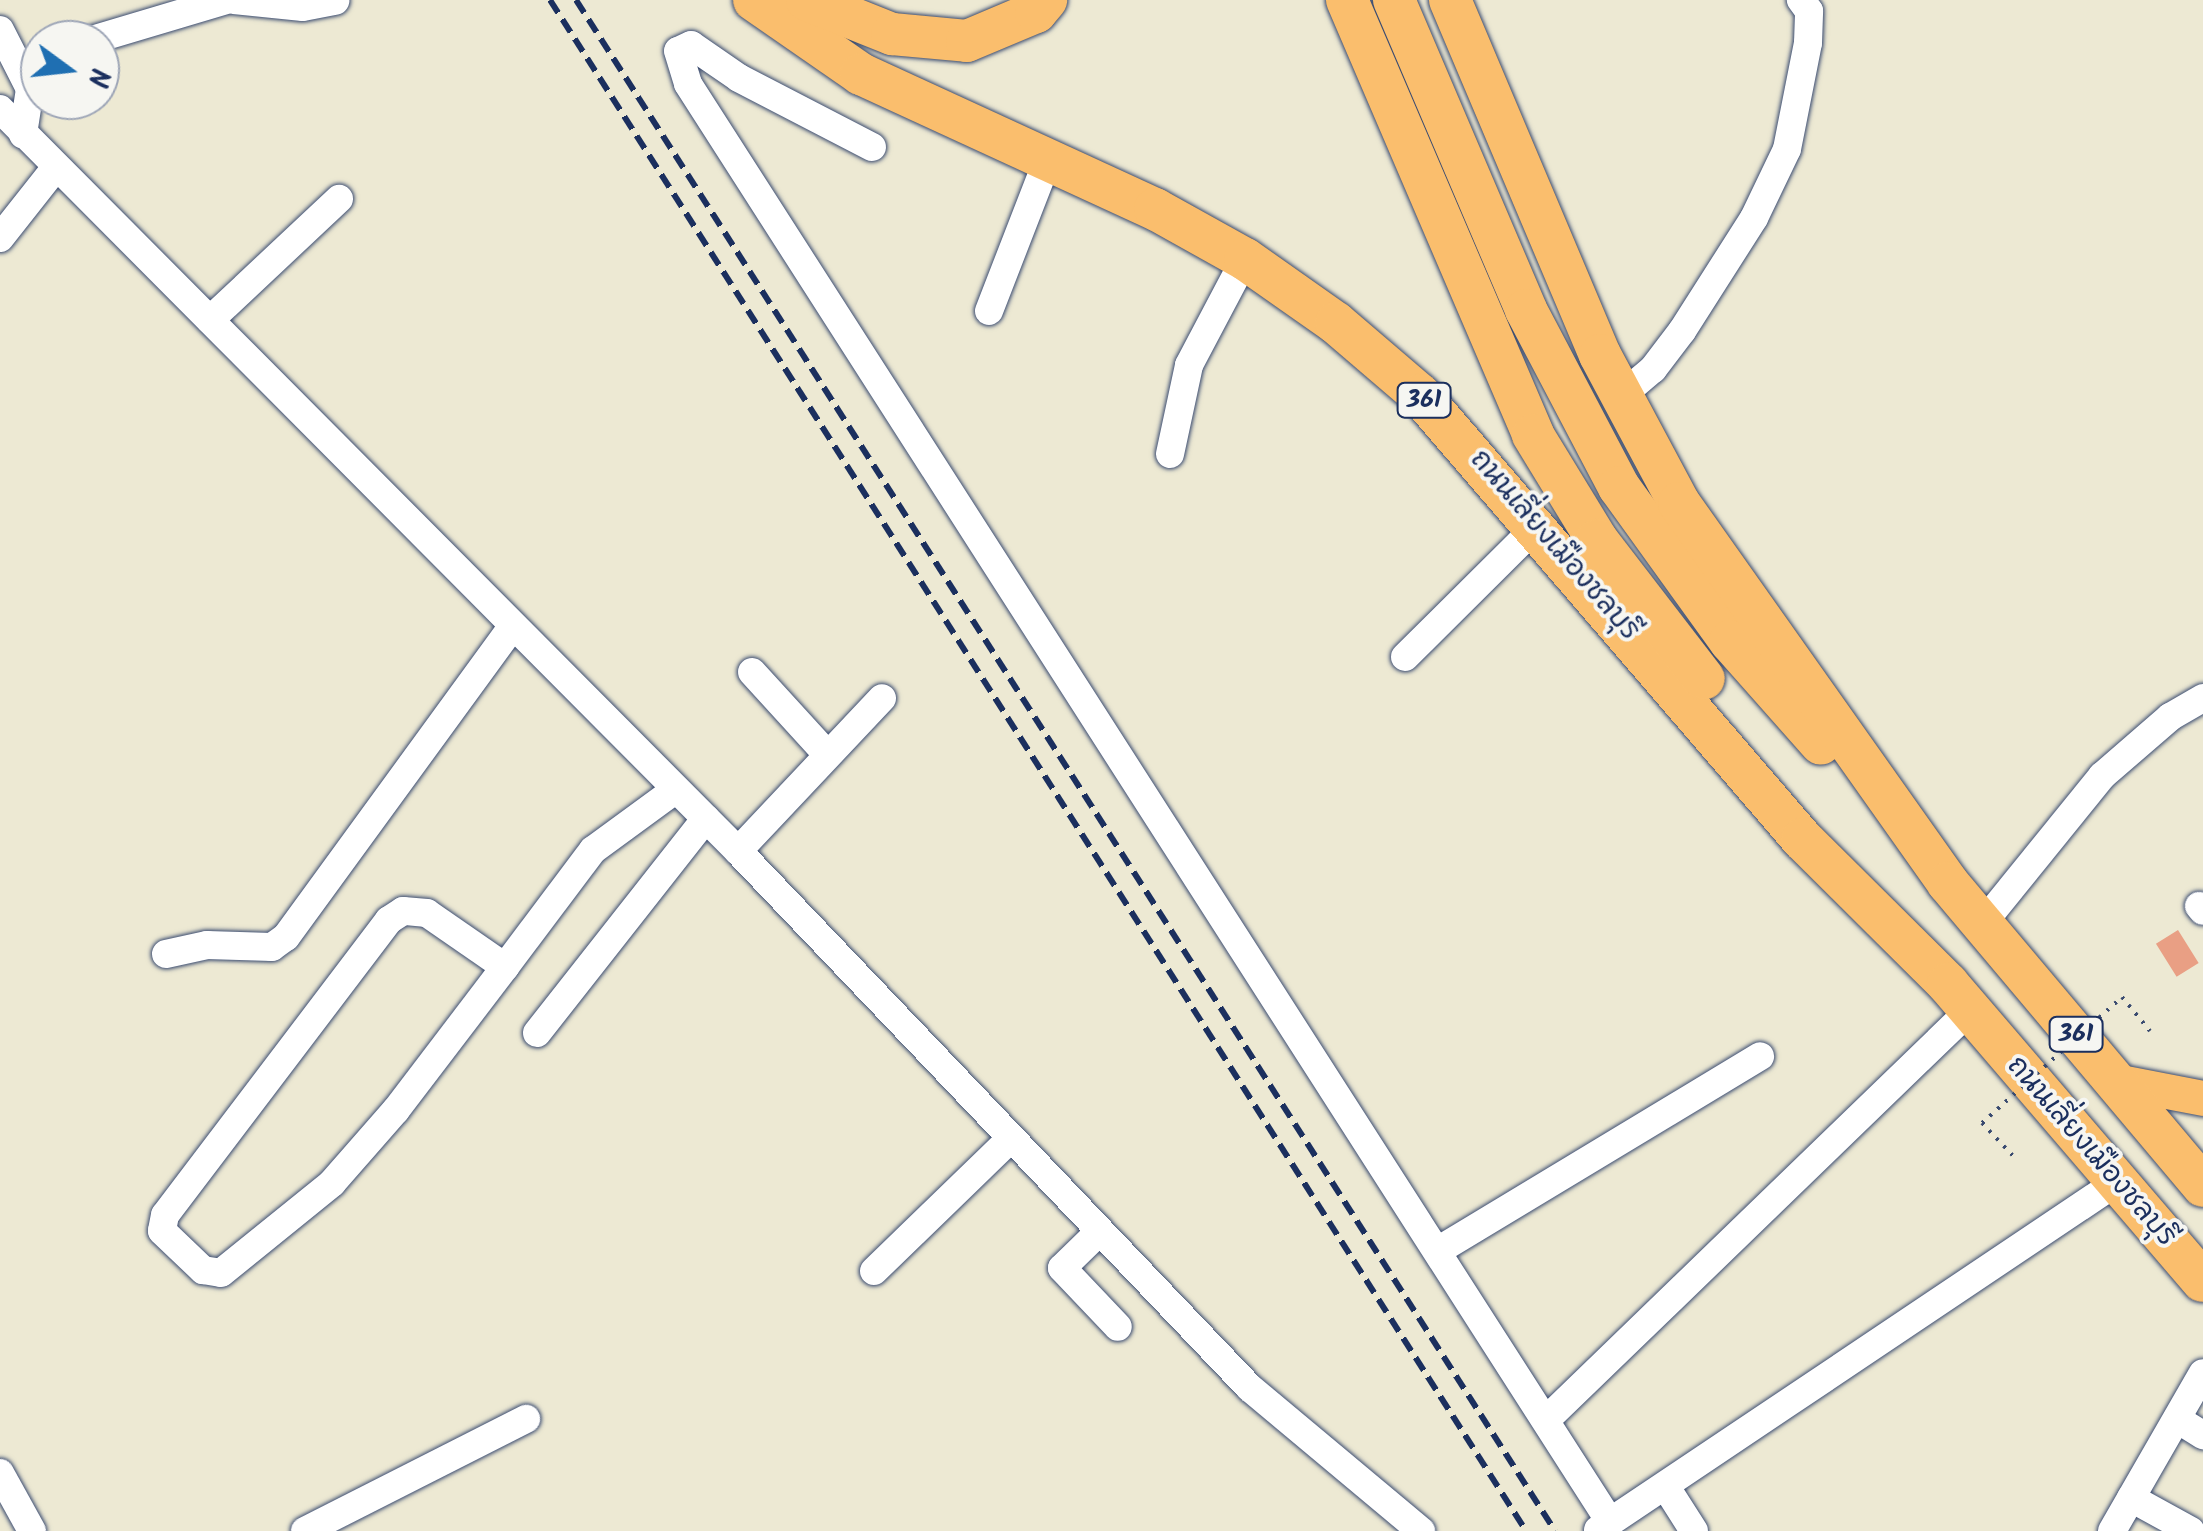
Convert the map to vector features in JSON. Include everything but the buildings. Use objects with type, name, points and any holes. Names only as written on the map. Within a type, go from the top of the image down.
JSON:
[{"type":"highway","name":"ถนนเลี่ยงเมืองชลบุรี","points":[[754,0],[862,74],[1048,159],[1245,259],[1336,323],[1420,395],[1537,526],[1802,839],[1959,997],[2203,1281]]},
{"type":"highway","points":[[807,0],[892,34],[968,41],[1036,12],[1046,0]]},
{"type":"highway","points":[[1348,0],[1533,435],[1560,480],[1669,635],[1959,997]]},
{"type":"highway","points":[[1394,0],[1526,310],[1618,487],[1730,640],[1948,883]]},
{"type":"highway","name":"361","points":[[1450,0],[1621,396],[1679,502],[1948,883],[2203,1186]]},
{"type":"main road","points":[[2115,1080],[2203,1098]]},
{"type":"street","points":[[120,32],[226,0]]},
{"type":"street","points":[[234,0],[303,7],[336,1]]},
{"type":"street","points":[[1621,396],[1682,331],[1754,218],[1787,149],[1808,43],[1810,11],[1801,0]]},
{"type":"street","points":[[0,30],[20,58]]},
{"type":"street","points":[[872,147],[739,78],[691,44],[678,51],[688,84],[1439,1250],[1546,1420],[1604,1527],[2117,1182]]},
{"type":"street","points":[[0,109],[511,628],[706,818],[1250,1388],[1420,1531]]},
{"type":"street","points":[[23,134],[29,120]]},
{"type":"street","points":[[990,312],[1048,159]]},
{"type":"street","points":[[0,238],[56,168]]},
{"type":"street","points":[[210,320],[339,200]]},
{"type":"street","points":[[1170,454],[1189,365],[1245,259]]},
{"type":"street","points":[[1405,657],[1537,526]]},
{"type":"street","points":[[166,954],[207,945],[272,947],[286,937],[511,628]]},
{"type":"street","points":[[752,672],[828,754]]},
{"type":"street","points":[[738,851],[882,698]]},
{"type":"street","points":[[1983,923],[2102,776],[2170,717],[2203,698]]},
{"type":"street","points":[[505,967],[427,913],[403,911],[390,920],[165,1215],[162,1231],[203,1270],[222,1273],[264,1233],[332,1184],[505,967],[593,850],[674,790]]},
{"type":"street","points":[[536,1032],[706,818]]},
{"type":"street","points":[[1546,1420],[1959,997]]},
{"type":"street","points":[[1439,1250],[1760,1056]]},
{"type":"street","points":[[874,1272],[1010,1139]]},
{"type":"street","points":[[1100,1231],[1062,1268],[1118,1328]]},
{"type":"street","points":[[2112,1531],[2203,1373]]},
{"type":"street","points":[[306,1531],[526,1418]]},
{"type":"street","points":[[2176,1418],[2203,1434]]},
{"type":"street","points":[[0,1473],[32,1531]]},
{"type":"street","points":[[1666,1487],[1694,1531]]},
{"type":"street","points":[[2131,1498],[2192,1531]]},
{"type":"path","points":[[2014,1157],[1982,1123],[2122,997],[2150,1031]]},
{"type":"railway","points":[[550,0],[1526,1531]]},
{"type":"railway","points":[[576,0],[1555,1531]]}]
